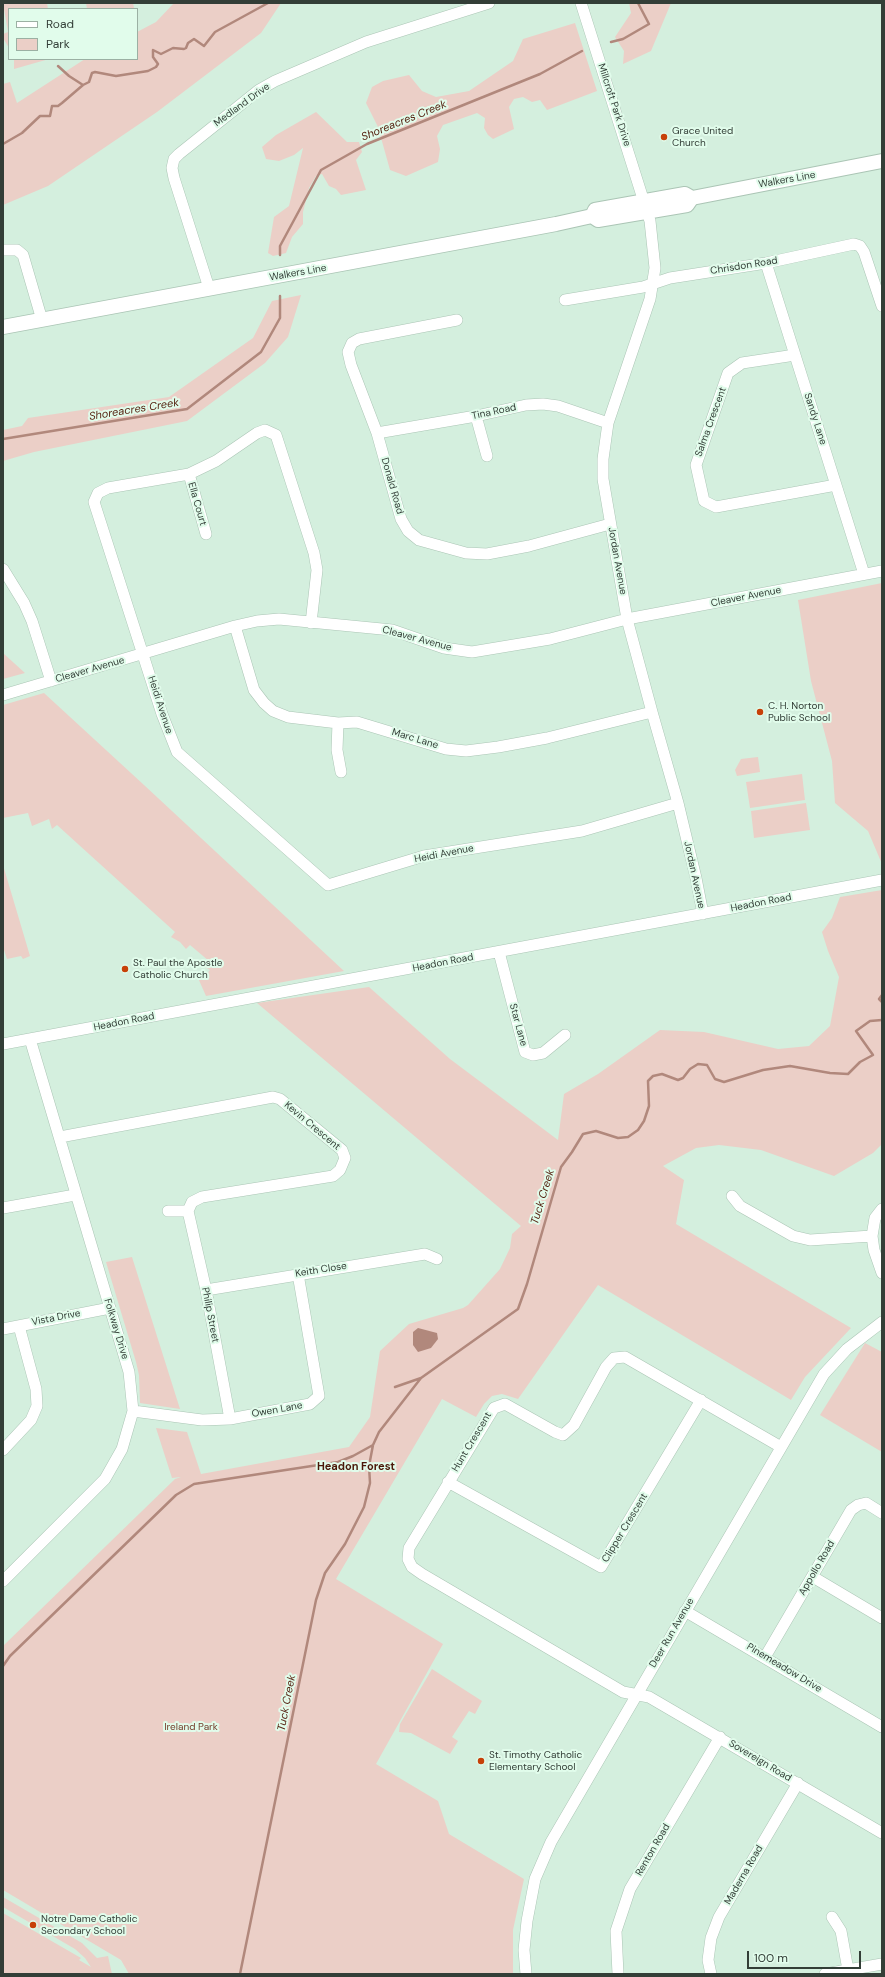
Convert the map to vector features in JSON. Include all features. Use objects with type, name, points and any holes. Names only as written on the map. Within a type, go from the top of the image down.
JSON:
[{"type":"main road","name":"Walkers Line","points":[[3,327],[350,263],[592,216],[598,220],[685,194],[692,198],[882,161]]},
{"type":"street","name":"Medland Drive","points":[[209,288],[174,178],[172,168],[174,160],[178,154],[259,90],[275,82],[366,42],[489,3]]},
{"type":"street","name":"Millcroft Park Drive","points":[[581,3],[646,206]]},
{"type":"street","name":"Jordan Avenue","points":[[646,206],[653,238],[655,268],[654,283],[608,423],[603,459],[603,479],[627,619],[678,803],[703,914]]},
{"type":"street","name":"Chrisdon Road","points":[[564,300],[654,283],[670,278],[766,264],[854,244],[860,246],[864,252],[882,306]]},
{"type":"street","points":[[3,250],[17,250],[23,255],[42,320]]},
{"type":"street","name":"Sandy Lane","points":[[766,264],[864,574]]},
{"type":"street","name":"Donald Road","points":[[457,320],[359,339],[352,343],[348,352],[351,365],[377,433],[401,519],[408,531],[419,540],[466,553],[487,554],[529,546],[610,524]]},
{"type":"street","name":"Salma Crescent","points":[[795,355],[742,363],[728,373],[696,465],[704,502],[716,507],[836,486]]},
{"type":"street","name":"Tina Road","points":[[377,433],[476,416],[526,405],[543,404],[558,406],[608,423]]},
{"type":"street","points":[[476,416],[487,456]]},
{"type":"street","name":"Heidi Avenue","points":[[311,624],[317,570],[314,553],[276,436],[265,430],[257,433],[216,461],[189,474],[108,488],[98,493],[94,502],[162,714],[177,752],[315,876],[328,885],[424,856],[582,831],[678,803]]},
{"type":"street","name":"Ella Court","points":[[189,474],[206,534]]},
{"type":"street","points":[[3,569],[24,604],[32,621],[51,681]]},
{"type":"street","name":"Cleaver Avenue","points":[[3,695],[235,626],[279,619],[311,624],[392,630],[444,648],[472,652],[550,639],[627,619],[864,574],[882,572]]},
{"type":"street","name":"Marc Lane","points":[[235,626],[254,690],[264,703],[274,711],[288,717],[338,723],[356,722],[446,749],[466,751],[547,738],[652,712]]},
{"type":"street","points":[[338,723],[337,750],[341,772]]},
{"type":"street","name":"Headon Road","points":[[3,1044],[882,880]]},
{"type":"street","name":"Star Lane","points":[[500,952],[525,1052],[532,1055],[543,1053],[565,1035]]},
{"type":"street","name":"Folkway Drive","points":[[3,1581],[106,1479],[122,1449],[132,1412],[129,1372],[30,1040]]},
{"type":"street","name":"Kevin Crescent","points":[[60,1137],[273,1097],[280,1099],[342,1150],[345,1158],[340,1170],[333,1176],[202,1197],[192,1202],[188,1211]]},
{"type":"street","points":[[3,1208],[75,1195]]},
{"type":"street","points":[[732,1196],[740,1206],[793,1236],[810,1240],[872,1236]]},
{"type":"street","points":[[882,1209],[875,1218],[872,1236],[874,1250],[882,1273]]},
{"type":"street","points":[[168,1211],[188,1211]]},
{"type":"street","name":"Philip Street","points":[[188,1211],[206,1290],[230,1419]]},
{"type":"street","name":"Keith Close","points":[[206,1290],[424,1254],[437,1259]]},
{"type":"street","name":"Owen Lane","points":[[132,1412],[202,1420],[230,1419],[310,1404],[319,1396],[298,1274]]},
{"type":"street","name":"Vista Drive","points":[[3,1329],[110,1308]]},
{"type":"street","name":"Deer Run Avenue","points":[[526,1974],[524,1950],[527,1921],[535,1880],[542,1860],[558,1829],[824,1374],[847,1349],[882,1322]]},
{"type":"street","points":[[3,1450],[32,1420],[36,1406],[36,1389],[19,1326]]},
{"type":"street","name":"Hunt Crescent","points":[[636,1694],[623,1692],[422,1574],[412,1567],[408,1559],[409,1548],[494,1408],[505,1404],[563,1435],[574,1425],[606,1367],[614,1358],[626,1357],[780,1447]]},
{"type":"street","name":"Clipper Crescent","points":[[448,1482],[601,1567],[701,1400]]},
{"type":"street","name":"Appollo Road","points":[[765,1657],[851,1510],[858,1504],[866,1503],[882,1513]]},
{"type":"street","points":[[813,1577],[882,1618]]},
{"type":"street","name":"Pinemeadow Drive","points":[[685,1611],[882,1727]]},
{"type":"street","name":"Sovereign Road","points":[[636,1694],[649,1697],[720,1736],[882,1833]]},
{"type":"street","name":"Renton Road","points":[[618,1974],[616,1931],[630,1889],[720,1736]]},
{"type":"street","name":"Maderna Road","points":[[711,1974],[708,1960],[711,1938],[719,1917],[798,1783]]},
{"type":"street","points":[[832,1916],[841,1931],[848,1970]]},
{"type":"street","points":[[825,1974],[882,1964]]},
{"type":"green space","points":[[3,3],[47,3],[48,8],[8,8],[8,32]]},
{"type":"green space","points":[[86,3],[133,3],[134,8],[87,8]]},
{"type":"green space","points":[[174,3],[281,3],[261,33],[157,112],[48,186],[3,205],[3,84],[10,82],[17,103],[83,60],[138,60],[138,31],[156,22]]},
{"type":"green space","points":[[629,3],[671,3],[651,51],[623,64],[624,51],[615,37],[631,13]]},
{"type":"green space","points":[[575,23],[597,91],[547,110],[540,100],[532,102],[523,97],[514,99],[509,107],[514,129],[493,139],[488,135],[484,128],[485,118],[477,113],[443,125],[437,136],[440,149],[438,162],[406,176],[390,170],[378,127],[366,103],[372,87],[383,81],[409,75],[422,91],[436,97],[469,91],[513,61],[523,39]]},
{"type":"green space","points":[[8,32],[8,46],[3,38],[3,34]]},
{"type":"green space","points":[[14,60],[46,60],[14,69]]},
{"type":"green space","points":[[316,112],[347,142],[359,142],[362,152],[356,160],[366,190],[341,195],[336,189],[329,186],[322,174],[316,176],[309,188],[303,212],[303,224],[292,237],[286,253],[273,256],[268,253],[274,217],[289,206],[303,148],[294,155],[279,161],[266,159],[262,147],[276,135]]},
{"type":"green space","points":[[301,295],[288,337],[265,363],[187,421],[34,452],[3,461],[3,430],[22,426],[28,418],[169,397],[253,338],[272,301]]},
{"type":"green space","points":[[882,583],[882,864],[868,831],[835,803],[832,761],[811,681],[798,600]]},
{"type":"green space","points":[[3,653],[25,673],[3,679]]},
{"type":"green space","points":[[44,693],[344,971],[206,996],[198,978],[202,980],[210,970],[205,967],[209,961],[190,945],[186,949],[180,942],[171,937],[175,932],[57,825],[52,829],[49,819],[32,826],[28,813],[3,818],[3,705]]},
{"type":"green space","points":[[758,757],[760,772],[737,776],[735,770],[741,759]]},
{"type":"green space","points":[[802,774],[805,800],[750,808],[746,782]]},
{"type":"green space","points":[[806,803],[810,830],[754,838],[751,811]]},
{"type":"green space","points":[[3,865],[30,956],[23,959],[21,956],[7,959],[3,947]]},
{"type":"green space","name":"Ireland Park","points":[[882,890],[882,1144],[873,1153],[834,1176],[761,1150],[719,1145],[696,1148],[663,1166],[684,1180],[676,1224],[851,1328],[805,1377],[791,1400],[598,1285],[518,1399],[502,1394],[492,1396],[484,1404],[476,1417],[442,1399],[336,1579],[443,1644],[376,1764],[438,1801],[449,1834],[524,1879],[513,1930],[513,1974],[129,1974],[121,1960],[3,1890],[3,1646],[175,1479],[181,1477],[172,1478],[156,1428],[187,1432],[201,1474],[349,1447],[370,1417],[380,1351],[409,1324],[463,1308],[468,1305],[500,1269],[510,1248],[512,1234],[521,1226],[257,1003],[369,987],[450,1059],[558,1140],[564,1094],[598,1074],[660,1030],[704,1032],[778,1049],[809,1046],[830,1026],[839,977],[822,932],[832,918],[840,897]]},
{"type":"green space","points":[[132,1257],[180,1409],[140,1403],[139,1375],[136,1362],[106,1262]]},
{"type":"green space","points":[[865,1343],[882,1352],[882,1452],[820,1415]]},
{"type":"green space","points":[[432,1669],[482,1701],[475,1714],[469,1711],[452,1737],[458,1741],[450,1754],[411,1733],[399,1732],[400,1724]]},
{"type":"green space","name":"Notre Dame Catholic Secondary School","points":[[3,1897],[82,1943],[97,1958],[108,1956],[112,1974],[3,1974],[3,1913],[81,1958],[79,1960],[91,1967],[85,1958],[75,1949],[3,1907]]},
{"type":"shaded area","points":[[418,1328],[437,1333],[438,1339],[431,1348],[418,1352],[413,1345],[413,1332]]},
{"type":"waterway","name":"Shoreacres Creek","points":[[3,144],[22,133],[40,116],[50,116],[52,106],[58,106],[83,85],[89,82],[92,73],[95,72],[116,76],[148,71],[156,67],[158,64],[153,57],[153,50],[161,54],[173,48],[184,49],[188,43],[194,39],[204,46],[215,32],[268,3]]},
{"type":"waterway","name":"Shoreacres Creek","points":[[611,42],[623,39],[649,24],[638,3]]},
{"type":"waterway","name":"Shoreacres Creek","points":[[280,255],[280,246],[321,170],[367,144],[540,74],[582,51]]},
{"type":"waterway","name":"Shoreacres Creek","points":[[58,66],[69,76],[83,85]]},
{"type":"waterway","name":"Shoreacres Creek","points":[[3,439],[187,409],[261,352],[280,318],[280,296]]},
{"type":"waterway","name":"Tuck Creek","points":[[882,995],[879,999],[882,1002]]},
{"type":"waterway","name":"Tuck Creek","points":[[240,1974],[316,1600],[325,1573],[345,1544],[364,1507],[370,1483],[369,1466],[373,1445],[379,1432],[421,1378],[518,1309],[527,1284],[561,1167],[583,1134],[596,1131],[618,1138],[628,1137],[638,1130],[644,1121],[649,1106],[648,1081],[653,1076],[662,1074],[678,1080],[683,1078],[690,1069],[698,1064],[707,1065],[715,1079],[724,1082],[763,1070],[790,1066],[830,1073],[848,1074],[860,1062],[873,1055],[856,1031],[870,1021],[882,1020]]},
{"type":"waterway","name":"Tuck Creek","points":[[395,1387],[421,1378]]},
{"type":"waterway","name":"Tuck Creek","points":[[3,1666],[10,1656],[176,1495],[194,1484],[338,1462],[373,1445]]},
{"type":"place","name":"Grace United Church","points":[[664,137]]},
{"type":"place","name":"C. H. Norton Public School","points":[[760,712]]},
{"type":"place","name":"St. Paul the Apostle Catholic Church","points":[[125,969]]},
{"type":"place","name":"St. Timothy Catholic Elementary School","points":[[481,1761]]},
{"type":"place","name":"Notre Dame Catholic Secondary School","points":[[33,1925]]},
{"type":"district","name":"Headon Forest","points":[[356,1467]]}]
